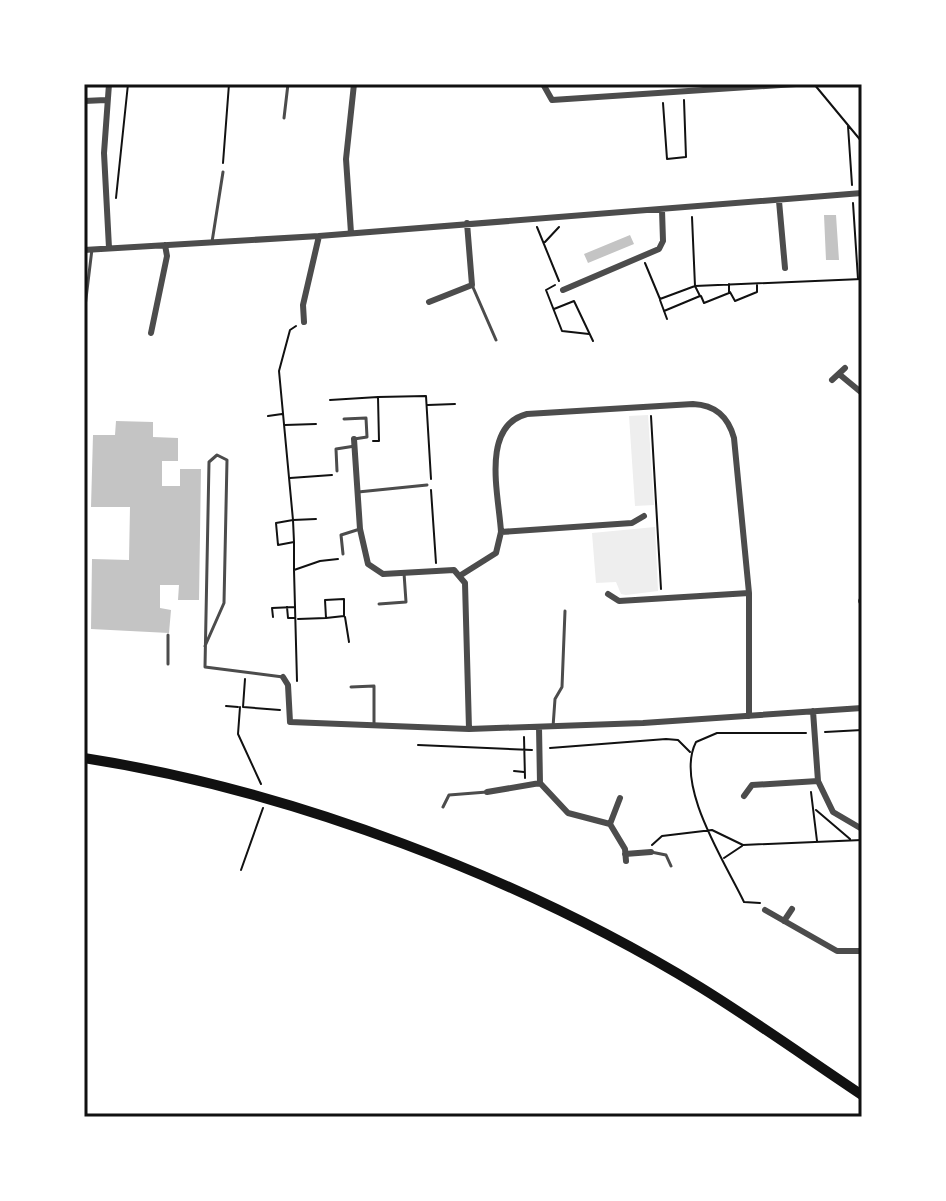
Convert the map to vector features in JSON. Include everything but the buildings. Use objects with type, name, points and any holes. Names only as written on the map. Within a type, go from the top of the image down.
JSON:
[{"type":"highway","points":[[84,758],[265,798],[400,843],[590,927],[700,987],[862,1095]]},
{"type":"street","points":[[109,84],[106,100],[109,248]]},
{"type":"street","points":[[351,233],[346,159],[354,84]]},
{"type":"street","points":[[543,84],[552,100],[680,88],[796,84]]},
{"type":"street","points":[[84,101],[106,100]]},
{"type":"street","points":[[88,249],[319,236],[862,193]]},
{"type":"street","points":[[779,201],[785,268]]},
{"type":"street","points":[[563,290],[659,249],[663,241],[662,210]]},
{"type":"street","points":[[429,302],[472,285],[467,223]]},
{"type":"street","points":[[304,322],[303,305],[319,236]]},
{"type":"street","points":[[151,333],[167,256],[165,245]]},
{"type":"street","points":[[832,380],[845,368]]},
{"type":"street","points":[[839,374],[862,393]]},
{"type":"street","points":[[461,575],[496,553],[501,532],[498,440],[507,424],[527,414],[704,405],[724,416],[731,426],[749,593],[749,716]]},
{"type":"street","points":[[355,443],[360,529],[368,564],[383,574],[454,570],[465,583],[469,729]]},
{"type":"street","points":[[501,532],[632,523],[644,516]]},
{"type":"street","points":[[608,594],[619,601],[749,593]]},
{"type":"street","points":[[283,677],[289,693],[290,722],[469,729],[524,728],[862,708]]},
{"type":"street","points":[[813,711],[818,781],[833,812],[862,829]]},
{"type":"street","points":[[539,727],[540,783],[568,813],[610,824]]},
{"type":"street","points":[[746,776],[752,785]]},
{"type":"street","points":[[752,785],[818,781]]},
{"type":"street","points":[[487,792],[540,783]]},
{"type":"street","points":[[744,796],[752,785]]},
{"type":"street","points":[[620,798],[610,824],[625,858],[651,852]]},
{"type":"street","points":[[784,921],[792,909]]},
{"type":"street","points":[[765,910],[837,951],[862,951]]},
{"type":"lane","points":[[284,118],[288,84]]},
{"type":"lane","points":[[212,242],[223,172]]},
{"type":"lane","points":[[84,315],[88,249]]},
{"type":"lane","points":[[472,285],[496,340]]},
{"type":"lane","points":[[338,473],[336,449],[367,437],[366,418],[344,419]]},
{"type":"lane","points":[[205,646],[224,603],[227,460],[217,455],[209,462],[205,646],[205,667],[283,677]]},
{"type":"lane","points":[[358,492],[427,485]]},
{"type":"lane","points":[[343,556],[341,535],[360,529]]},
{"type":"lane","points":[[379,604],[406,602],[404,573]]},
{"type":"lane","points":[[854,595],[862,601]]},
{"type":"lane","points":[[553,727],[555,699],[562,687],[565,611]]},
{"type":"lane","points":[[168,635],[168,664]]},
{"type":"lane","points":[[351,687],[374,686],[374,725]]},
{"type":"lane","points":[[443,807],[449,795],[487,792]]},
{"type":"lane","points":[[651,852],[666,855],[671,866]]},
{"type":"path","points":[[107,210],[115,206],[128,84]]},
{"type":"path","points":[[223,172],[229,84]]},
{"type":"path","points":[[814,84],[862,142]]},
{"type":"path","points":[[662,92],[667,159],[686,157],[680,88]]},
{"type":"path","points":[[691,208],[695,286],[704,303],[729,291]]},
{"type":"path","points":[[544,243],[559,228],[560,217]]},
{"type":"path","points":[[536,218],[563,290]]},
{"type":"path","points":[[643,258],[667,319]]},
{"type":"path","points":[[660,299],[695,286],[862,279]]},
{"type":"path","points":[[559,282],[546,290],[562,331],[589,334]]},
{"type":"path","points":[[729,284],[735,301],[757,292],[757,282]]},
{"type":"path","points":[[664,311],[700,296]]},
{"type":"path","points":[[554,309],[574,301],[593,341]]},
{"type":"path","points":[[289,693],[296,691],[294,542],[279,371],[290,330],[304,322]]},
{"type":"path","points":[[378,397],[426,396],[436,570]]},
{"type":"path","points":[[426,405],[455,404]]},
{"type":"path","points":[[650,407],[662,600]]},
{"type":"path","points":[[268,416],[283,414]]},
{"type":"path","points":[[284,425],[316,424]]},
{"type":"path","points":[[289,478],[338,473]]},
{"type":"path","points":[[294,542],[278,545],[276,523],[316,519]]},
{"type":"path","points":[[294,570],[343,556]]},
{"type":"path","points":[[326,618],[325,600],[344,599],[349,642]]},
{"type":"path","points":[[287,607],[288,618],[344,616]]},
{"type":"path","points":[[273,617],[272,608],[296,607]]},
{"type":"path","points":[[241,670],[245,677],[238,734],[265,792],[241,870]]},
{"type":"path","points":[[226,706],[290,710]]},
{"type":"path","points":[[524,728],[525,785]]},
{"type":"path","points":[[765,910],[760,903],[744,902],[695,799],[691,753],[696,742],[717,733],[862,730]]},
{"type":"path","points":[[418,745],[525,751],[666,739],[678,740],[691,753]]},
{"type":"path","points":[[514,771],[525,772]]},
{"type":"path","points":[[809,782],[816,810],[817,842]]},
{"type":"path","points":[[816,810],[851,840]]},
{"type":"path","points":[[651,852],[652,841],[662,836],[709,831],[743,845],[862,840]]},
{"type":"path","points":[[723,859],[743,845]]},
{"type":"shaded area","points":[[648,415],[654,505],[635,506],[629,416]]},
{"type":"shaded area","points":[[655,527],[658,591],[626,595],[621,594],[616,582],[596,583],[592,533]]}]
